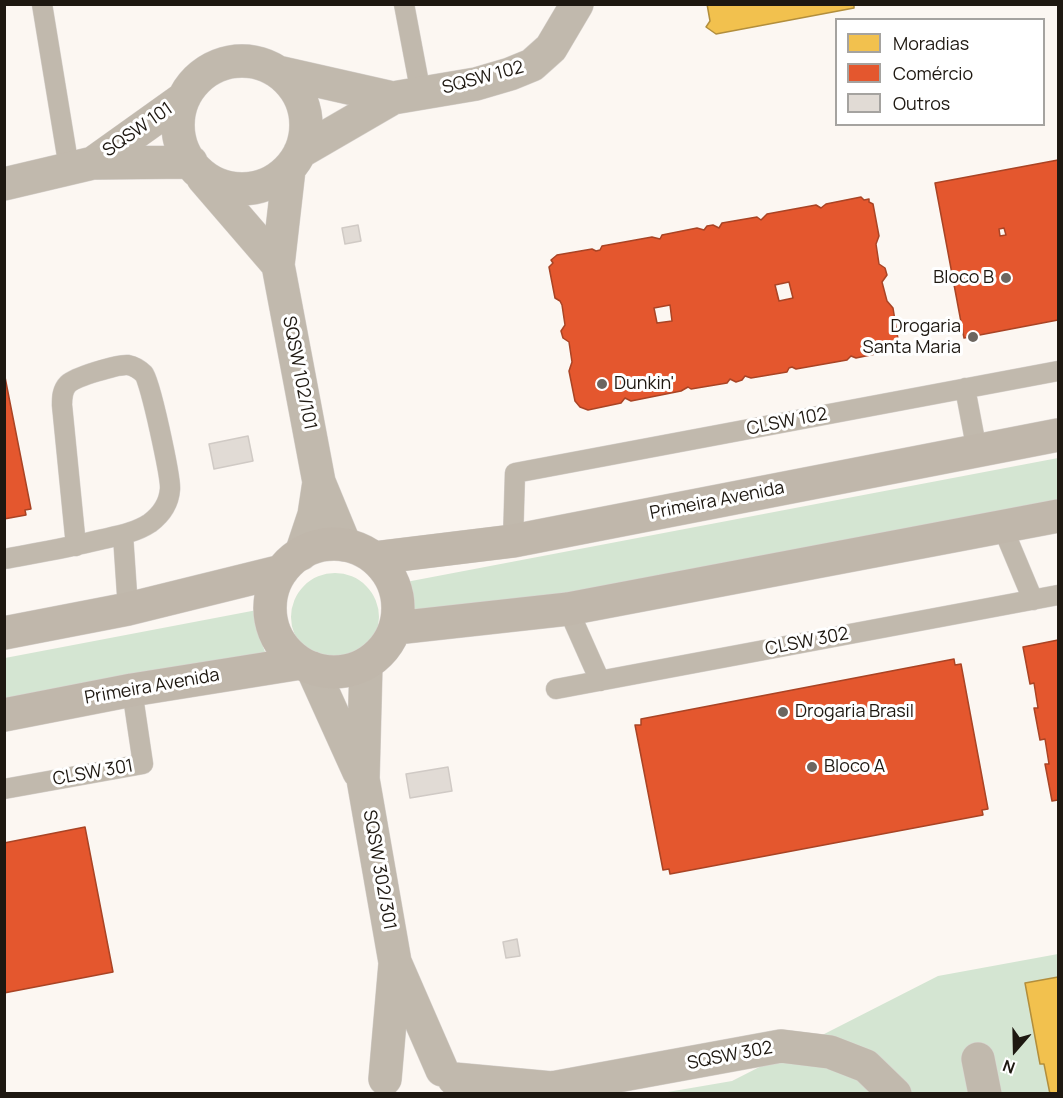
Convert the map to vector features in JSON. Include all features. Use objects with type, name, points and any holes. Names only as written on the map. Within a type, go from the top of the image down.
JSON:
[{"type":"main road","name":"Primeira Avenida","points":[[359,551],[513,541],[1059,435]]},
{"type":"main road","points":[[396,628],[568,609],[1059,516]]},
{"type":"main road","points":[[4,633],[128,609],[291,562],[322,545],[359,551],[385,569],[393,582],[398,597],[399,612],[396,628],[380,654],[354,670],[339,672],[306,665],[285,649],[274,631],[270,610],[273,589],[291,562]]},
{"type":"main road","name":"Primeira Avenida","points":[[4,715],[132,690],[306,665]]},
{"type":"street","name":"SQSW 102","points":[[295,161],[407,96],[476,84],[532,65],[551,48],[577,4]]},
{"type":"street","points":[[231,61],[251,61],[278,72],[287,78],[299,94],[306,113],[306,134],[295,161],[273,181],[254,188],[234,188],[214,182],[194,167],[185,154],[178,136],[178,115],[184,98],[195,80],[212,67],[231,61]]},
{"type":"street","name":"SQSW 102","points":[[278,72],[407,96]]},
{"type":"street","name":"SQSW 101","points":[[81,165],[184,98]]},
{"type":"street","name":"SQSW 102/101","points":[[295,161],[278,265],[320,482],[359,551]]},
{"type":"street","name":"SQSW 101","points":[[4,184],[81,165],[194,167]]},
{"type":"street","name":"SQSW 102/101","points":[[194,167],[278,265]]},
{"type":"street","name":"SQSW 102/101","points":[[291,562],[314,515],[320,482]]},
{"type":"street","name":"SQSW 302/301","points":[[366,664],[363,779],[395,962],[453,1081]]},
{"type":"street","name":"SQSW 302/301","points":[[306,665],[363,779]]},
{"type":"street","name":"SQSW 302/301","points":[[380,1086],[395,962]]},
{"type":"street","name":"SQSW 302","points":[[380,1086],[397,1071],[412,1065],[427,1066],[453,1081],[547,1091],[781,1046],[830,1052],[866,1066],[895,1094]]},
{"type":"street","points":[[978,1059],[985,1094]]},
{"type":"lane","points":[[42,4],[52,56],[81,165]]},
{"type":"lane","points":[[404,4],[407,96]]},
{"type":"lane","points":[[4,559],[76,546],[123,535],[149,524],[160,515],[168,501],[171,486],[147,379],[136,368],[127,365],[81,376],[66,385],[63,392],[62,405],[76,546]]},
{"type":"lane","name":"CLSW 102","points":[[513,541],[515,473],[1059,371]]},
{"type":"lane","points":[[965,388],[977,451]]},
{"type":"lane","points":[[1002,526],[1033,600]]},
{"type":"lane","points":[[123,535],[128,609]]},
{"type":"lane","name":"CLSW 302","points":[[556,689],[1059,595]]},
{"type":"lane","points":[[568,609],[600,681]]},
{"type":"lane","name":"CLSW 301","points":[[4,789],[143,764],[132,690]]},
{"type":"green space","points":[[1058,458],[1058,502],[552,598],[413,611],[412,596],[406,582]]},
{"type":"green space","points":[[335,573],[360,580],[372,592],[379,617],[372,642],[360,654],[335,661],[310,654],[298,642],[291,617],[298,592],[310,580]]},
{"type":"green space","points":[[257,610],[258,631],[265,652],[5,701],[5,658]]},
{"type":"green space","points":[[1058,954],[1058,1093],[656,1094],[732,1081],[938,976]]},
{"type":"building: Moradias","points":[[707,4],[854,4],[854,8],[716,34],[706,27],[710,21]]},
{"type":"building: Moradias","points":[[1058,977],[1058,1094],[1050,1094],[1044,1064],[1040,1064],[1025,983]]},
{"type":"building: Comércio","name":"Bloco B","points":[[1058,160],[1058,320],[964,338],[935,183]],"holes":[[[1004,228],[1006,235],[1000,236],[999,229]]]},
{"type":"building: Comércio","points":[[861,197],[864,200],[869,199],[869,202],[873,204],[879,236],[876,244],[879,264],[885,268],[887,275],[882,282],[887,301],[893,308],[898,339],[897,347],[893,347],[890,351],[856,358],[851,356],[847,360],[796,369],[792,367],[787,372],[751,378],[745,376],[736,382],[730,379],[727,383],[691,389],[688,387],[681,391],[631,401],[625,398],[621,403],[588,410],[580,407],[575,401],[569,371],[572,362],[569,342],[563,338],[561,331],[565,325],[562,305],[555,298],[549,267],[553,263],[551,260],[557,255],[592,249],[596,251],[602,246],[652,237],[660,239],[662,235],[697,228],[704,230],[707,226],[713,225],[719,228],[722,223],[757,217],[761,220],[767,214],[816,205],[821,208],[826,204]],"holes":[[[789,282],[793,298],[779,301],[775,285]],[[670,305],[672,321],[657,323],[654,308]]]},
{"type":"building: Comércio","points":[[4,372],[31,509],[25,510],[26,515],[4,519]]},
{"type":"building: Comércio","points":[[1058,640],[1058,800],[1052,801],[1045,764],[1049,764],[1045,739],[1040,740],[1034,708],[1038,708],[1034,683],[1030,684],[1023,647]]},
{"type":"building: Comércio","name":"Bloco A","points":[[954,659],[955,665],[961,664],[988,809],[982,810],[983,815],[670,874],[669,869],[663,870],[635,725],[641,725],[641,719]]},
{"type":"building: Comércio","points":[[85,827],[113,972],[4,993],[4,843]]},
{"type":"building: Outros","points":[[358,225],[361,241],[345,244],[342,228]]},
{"type":"building: Outros","points":[[248,436],[253,461],[214,469],[209,444]]},
{"type":"building: Outros","points":[[448,767],[452,791],[410,798],[406,774]]},
{"type":"building: Outros","points":[[517,939],[520,956],[506,958],[503,942]]},
{"type":"place","name":"Bloco B","points":[[1006,278]]},
{"type":"place","name":"Drogaria Santa Maria","points":[[973,337]]},
{"type":"place","name":"Dunkin'","points":[[602,384]]},
{"type":"place","name":"Drogaria Brasil","points":[[783,712]]},
{"type":"place","name":"Bloco A","points":[[812,767]]}]
